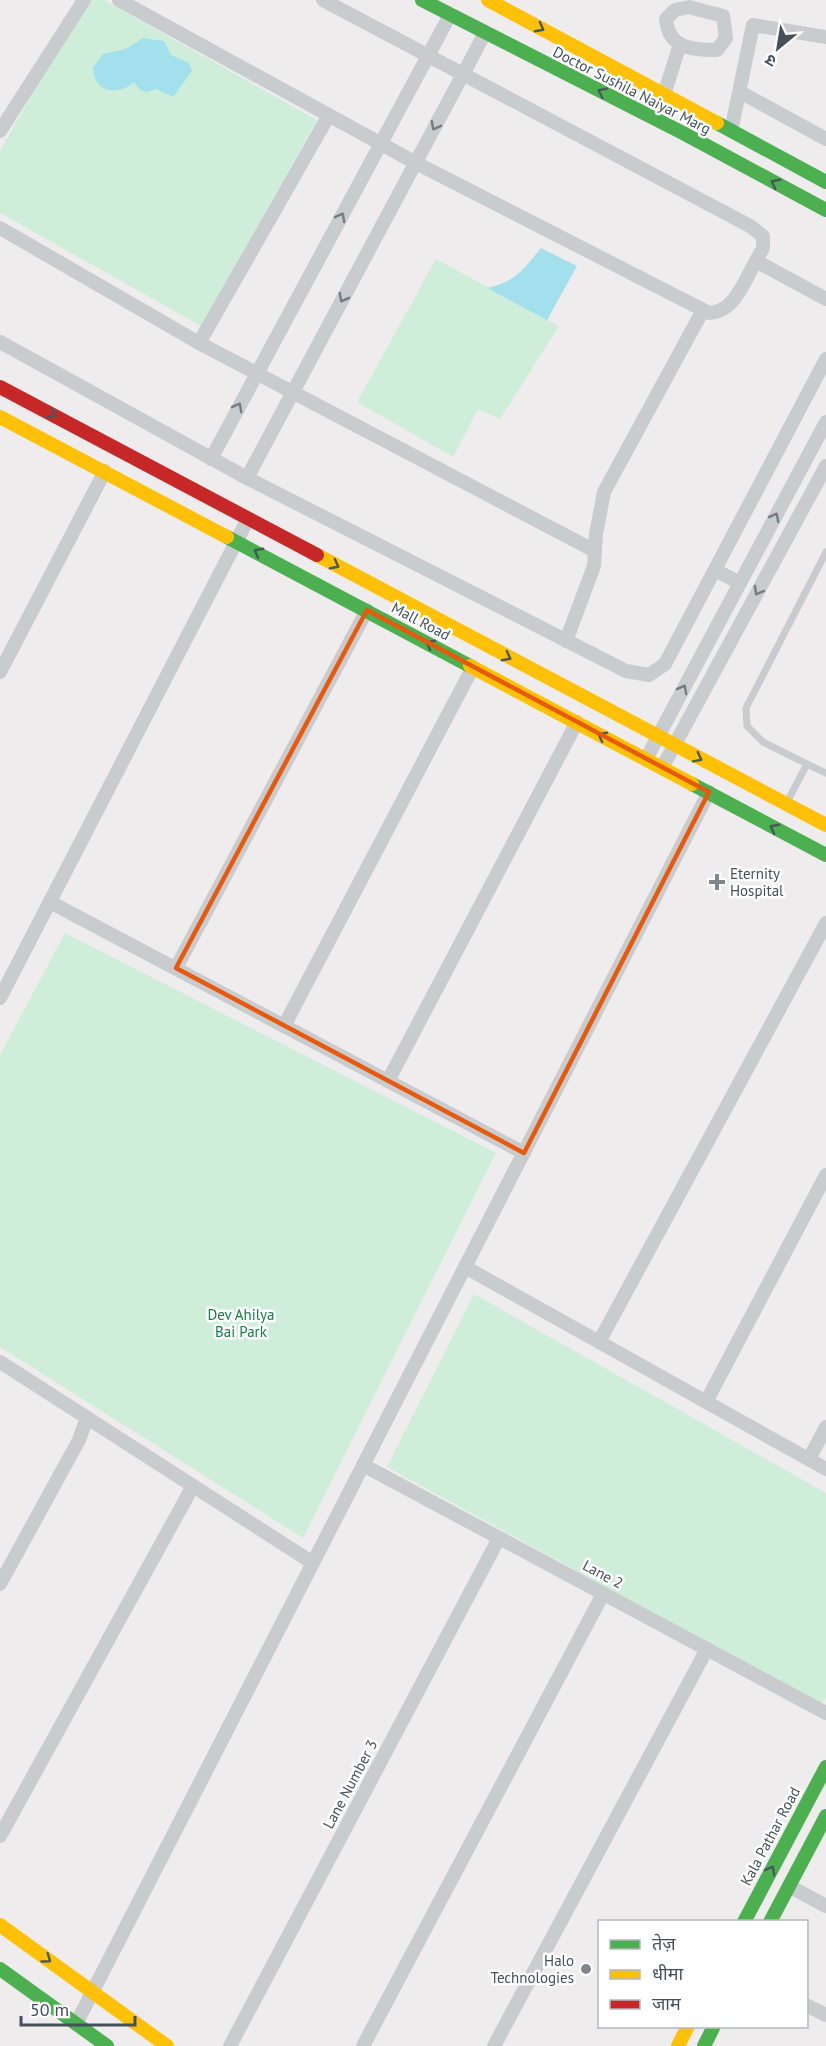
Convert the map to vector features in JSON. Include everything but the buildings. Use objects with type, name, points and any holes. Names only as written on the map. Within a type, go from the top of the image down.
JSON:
[{"type":"street","points":[[0,130],[84,0]]},
{"type":"street","points":[[119,0],[381,144],[703,310],[709,313],[721,313],[729,306],[763,248],[763,236],[750,226],[323,0]]},
{"type":"street","name":"Doctor Sushila Naiyar Marg","points":[[422,0],[683,133],[826,210]]},
{"type":"street","name":"Doctor Sushila Naiyar Marg","points":[[488,0],[826,182]]},
{"type":"street","points":[[688,7],[723,15],[726,38],[717,50],[696,50],[680,44],[668,32],[666,19],[675,10],[688,7]]},
{"type":"street","points":[[211,459],[450,15]]},
{"type":"street","points":[[731,131],[753,26],[826,37]]},
{"type":"street","points":[[246,478],[485,33]]},
{"type":"street","points":[[726,38],[750,41]]},
{"type":"street","points":[[664,95],[680,44]]},
{"type":"street","points":[[740,92],[826,139]]},
{"type":"street","points":[[199,343],[329,115]]},
{"type":"street","points":[[0,228],[199,343],[595,551]]},
{"type":"street","points":[[756,261],[826,299]]},
{"type":"street","points":[[566,641],[588,584],[604,492],[703,310]]},
{"type":"street","points":[[0,342],[246,478],[626,671],[649,675],[665,664],[826,359]]},
{"type":"street","name":"Mall Road","points":[[0,387],[826,825]]},
{"type":"street","name":"Mall Road","points":[[1,421],[105,471],[826,855]]},
{"type":"street","points":[[646,759],[826,422]]},
{"type":"street","points":[[662,768],[826,466]]},
{"type":"street","points":[[0,672],[105,471]]},
{"type":"street","points":[[0,998],[248,519]]},
{"type":"street","points":[[715,570],[740,583]]},
{"type":"street","points":[[176,968],[367,610]]},
{"type":"street","points":[[284,1026],[473,667]]},
{"type":"street","points":[[388,1081],[577,722]]},
{"type":"street","points":[[76,2024],[709,792]]},
{"type":"street","points":[[50,902],[524,1153]]},
{"type":"street","points":[[598,1342],[826,923]]},
{"type":"street","points":[[706,1402],[826,1175]]},
{"type":"street","points":[[465,1267],[826,1469]]},
{"type":"street","points":[[0,1362],[313,1563]]},
{"type":"street","points":[[0,1584],[79,1440],[87,1418]]},
{"type":"street","points":[[809,1460],[826,1427]]},
{"type":"street","name":"Lane 2","points":[[363,1465],[826,1713]]},
{"type":"street","points":[[0,1836],[193,1486]]},
{"type":"street","name":"Lane Number 3","points":[[230,2046],[499,1538]]},
{"type":"street","points":[[363,2046],[603,1594]]},
{"type":"street","points":[[494,2046],[707,1649]]},
{"type":"street","name":"Kala Pathar Road","points":[[745,1920],[826,1767]]},
{"type":"street","points":[[771,1920],[826,1816]]},
{"type":"street","points":[[789,1886],[826,1906]]},
{"type":"street","points":[[0,1925],[167,2046]]},
{"type":"street","points":[[0,1969],[107,2046]]},
{"type":"street","points":[[808,2006],[826,2015]]},
{"type":"street","points":[[678,2046],[687,2028]]},
{"type":"street","points":[[704,2046],[713,2028]]},
{"type":"lane","points":[[826,552],[746,708],[747,726],[764,742],[826,773]]},
{"type":"lane","points":[[786,804],[807,764]]},
{"type":"highlighted area","points":[[367,610],[709,792],[524,1153],[176,968]]},
{"type":"green space","points":[[85,0],[104,0],[317,120],[201,326],[0,213],[0,151]]},
{"type":"green space","points":[[436,259],[559,326],[500,419],[478,409],[453,457],[357,402]]},
{"type":"green space","name":"Dev Ahilya Bai Park","points":[[65,933],[496,1153],[303,1538],[0,1347],[0,1055]]},
{"type":"green space","points":[[474,1294],[826,1493],[826,1697],[821,1705],[387,1467]]},
{"type":"water","points":[[143,38],[164,41],[171,55],[189,63],[192,71],[173,97],[156,89],[147,92],[140,90],[134,82],[121,90],[107,90],[97,82],[93,67],[103,54],[126,49]]},
{"type":"water","points":[[541,248],[577,266],[547,320],[487,288],[512,278]]},
{"type":"traffic: fast","points":[[422,0],[683,133],[826,210]]},
{"type":"traffic: fast","points":[[717,123],[826,182]]},
{"type":"traffic: fast","points":[[227,537],[470,666]]},
{"type":"traffic: fast","points":[[692,784],[826,855]]},
{"type":"traffic: fast","points":[[745,1920],[826,1767]]},
{"type":"traffic: fast","points":[[771,1920],[826,1816]]},
{"type":"traffic: fast","points":[[0,1969],[107,2046]]},
{"type":"traffic: fast","points":[[704,2046],[713,2028]]},
{"type":"traffic: slow","points":[[488,0],[717,123]]},
{"type":"traffic: slow","points":[[0,417],[227,537]]},
{"type":"traffic: slow","points":[[317,555],[826,825]]},
{"type":"traffic: slow","points":[[470,666],[692,784]]},
{"type":"traffic: slow","points":[[0,1925],[167,2046]]},
{"type":"traffic: slow","points":[[678,2046],[687,2028]]},
{"type":"traffic: jam","points":[[0,387],[317,555]]},
{"type":"place","name":"Eternity Hospital","points":[[717,882]]},
{"type":"place","name":"Halo Technologies","points":[[586,1969]]}]
